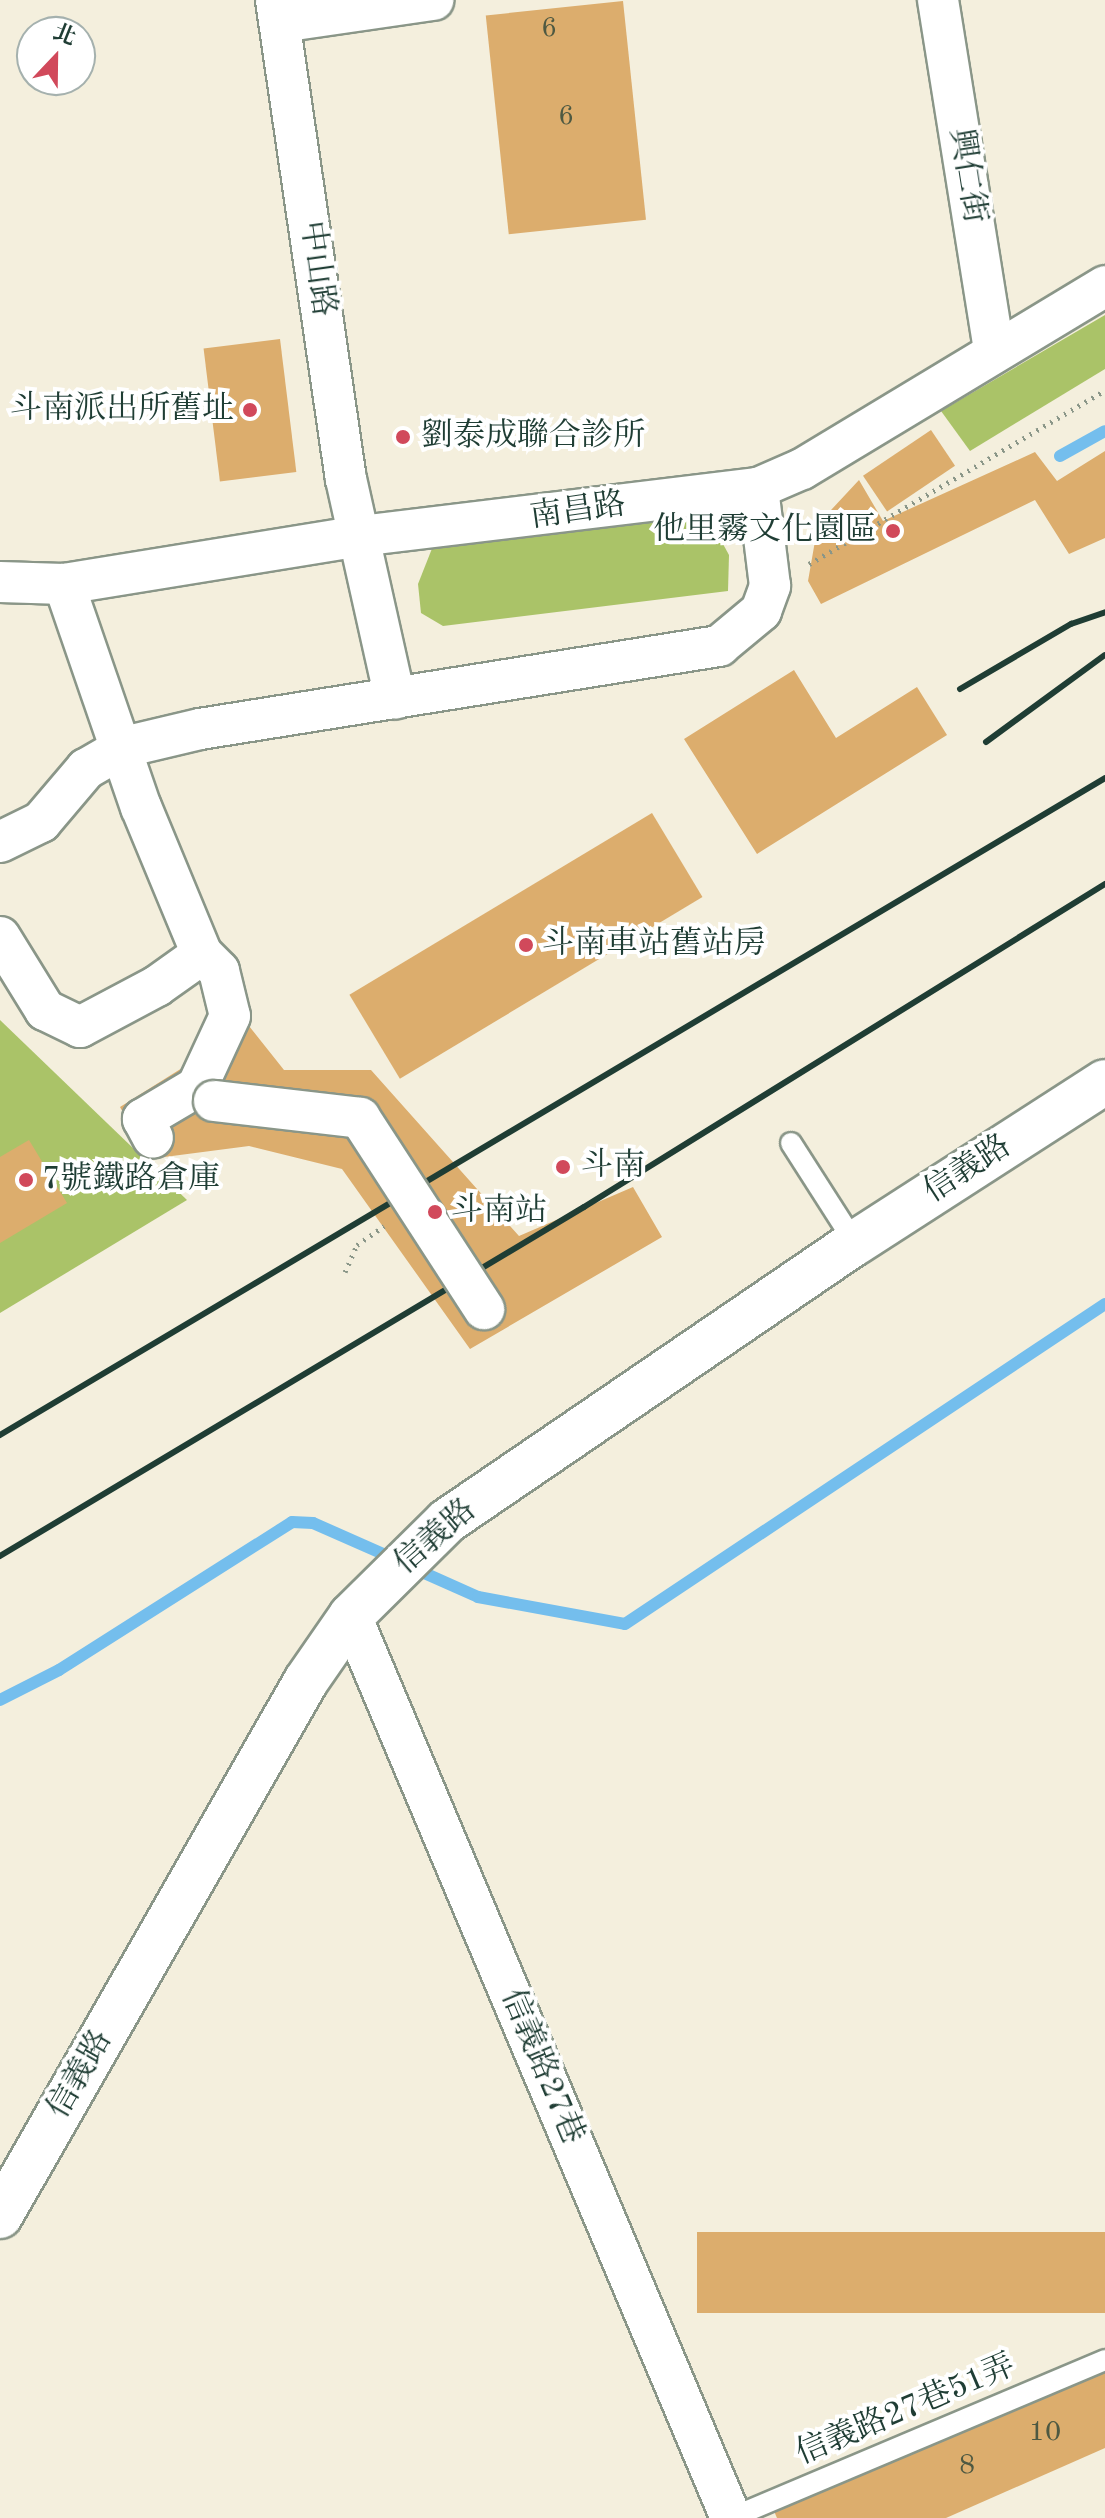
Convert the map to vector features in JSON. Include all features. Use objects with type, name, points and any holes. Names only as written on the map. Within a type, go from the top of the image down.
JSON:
[{"type":"street","points":[[278,11],[433,0]]},
{"type":"street","name":"興仁街","points":[[938,0],[994,351]]},
{"type":"street","name":"中山路","points":[[278,11],[346,479],[395,699]]},
{"type":"street","name":"南昌路","points":[[0,582],[64,584],[360,536],[758,488],[802,469],[1105,286]]},
{"type":"street","points":[[0,842],[41,822],[86,769],[124,747],[200,729],[719,646],[761,611],[770,586],[758,488]]},
{"type":"street","points":[[64,584],[124,747],[141,807],[202,954],[219,971],[230,1016],[197,1087],[143,1119],[153,1138]]},
{"type":"street","points":[[0,937],[45,1010],[80,1027],[157,986],[202,954]]},
{"type":"street","name":"信義路","points":[[0,2216],[306,1681],[351,1616],[447,1521],[855,1243],[1105,1082]]},
{"type":"street","points":[[214,1101],[360,1118],[484,1309]]},
{"type":"street","name":"信義路27巷","points":[[351,1616],[731,2518]]},
{"type":"lane","points":[[791,1143],[855,1243]]},
{"type":"lane","name":"信義路27巷51弄","points":[[731,2518],[1105,2360]]},
{"type":"path","points":[[770,586],[1105,390]]},
{"type":"path","points":[[345,1272],[357,1245],[417,1204]]},
{"type":"green space","points":[[1105,315],[1105,369],[970,451],[941,411]]},
{"type":"green space","points":[[691,517],[711,522],[729,555],[728,591],[443,626],[421,613],[418,584],[433,546]]},
{"type":"green space","points":[[0,1020],[187,1200],[0,1313]]},
{"type":"building","points":[[623,1],[646,220],[509,234],[486,15]]},
{"type":"building","name":"斗南派出所舊址","points":[[280,339],[296,472],[220,481],[204,348]]},
{"type":"building","points":[[931,430],[955,466],[887,512],[863,476]]},
{"type":"building","name":"他里霧文化園區","points":[[1105,451],[1105,538],[1069,554],[1035,500],[821,604],[808,581],[818,524],[859,480],[883,521],[1035,452],[1057,481]]},
{"type":"building","points":[[794,670],[836,738],[917,687],[947,735],[757,854],[684,739]]},
{"type":"building","name":"斗南車站舊站房","points":[[652,813],[702,897],[400,1079],[349,995]]},
{"type":"building","name":"斗南站","points":[[249,1026],[284,1070],[371,1070],[519,1236],[633,1187],[662,1237],[470,1349],[342,1169],[249,1146],[149,1159],[120,1107]]},
{"type":"building","name":"7號鐵路倉庫","points":[[29,1140],[67,1203],[0,1243],[0,1157]]},
{"type":"building","points":[[697,2232],[1105,2232],[1105,2313],[697,2313]]},
{"type":"building","points":[[1105,2368],[1105,2448],[946,2518],[777,2518],[774,2511]]},
{"type":"waterway","points":[[1060,456],[1105,431]]},
{"type":"waterway","points":[[413,1568],[478,1597],[625,1624],[1105,1304]]},
{"type":"waterway","points":[[0,1700],[59,1670],[292,1522],[313,1523],[397,1560]]},
{"type":"railway","points":[[960,689],[1071,624],[1105,612]]},
{"type":"railway","points":[[986,742],[1105,655]]},
{"type":"railway","points":[[0,1435],[1105,778]]},
{"type":"railway","points":[[0,1556],[584,1207],[1105,884]]},
{"type":"place","name":"斗南派出所舊址","points":[[250,410]]},
{"type":"place","name":"劉泰成聯合診所","points":[[403,437]]},
{"type":"place","name":"他里霧文化園區","points":[[893,531]]},
{"type":"place","name":"斗南車站舊站房","points":[[526,945]]},
{"type":"place","name":"斗南","points":[[563,1167]]},
{"type":"place","name":"7號鐵路倉庫","points":[[26,1180]]},
{"type":"place","name":"斗南站","points":[[435,1212]]}]
